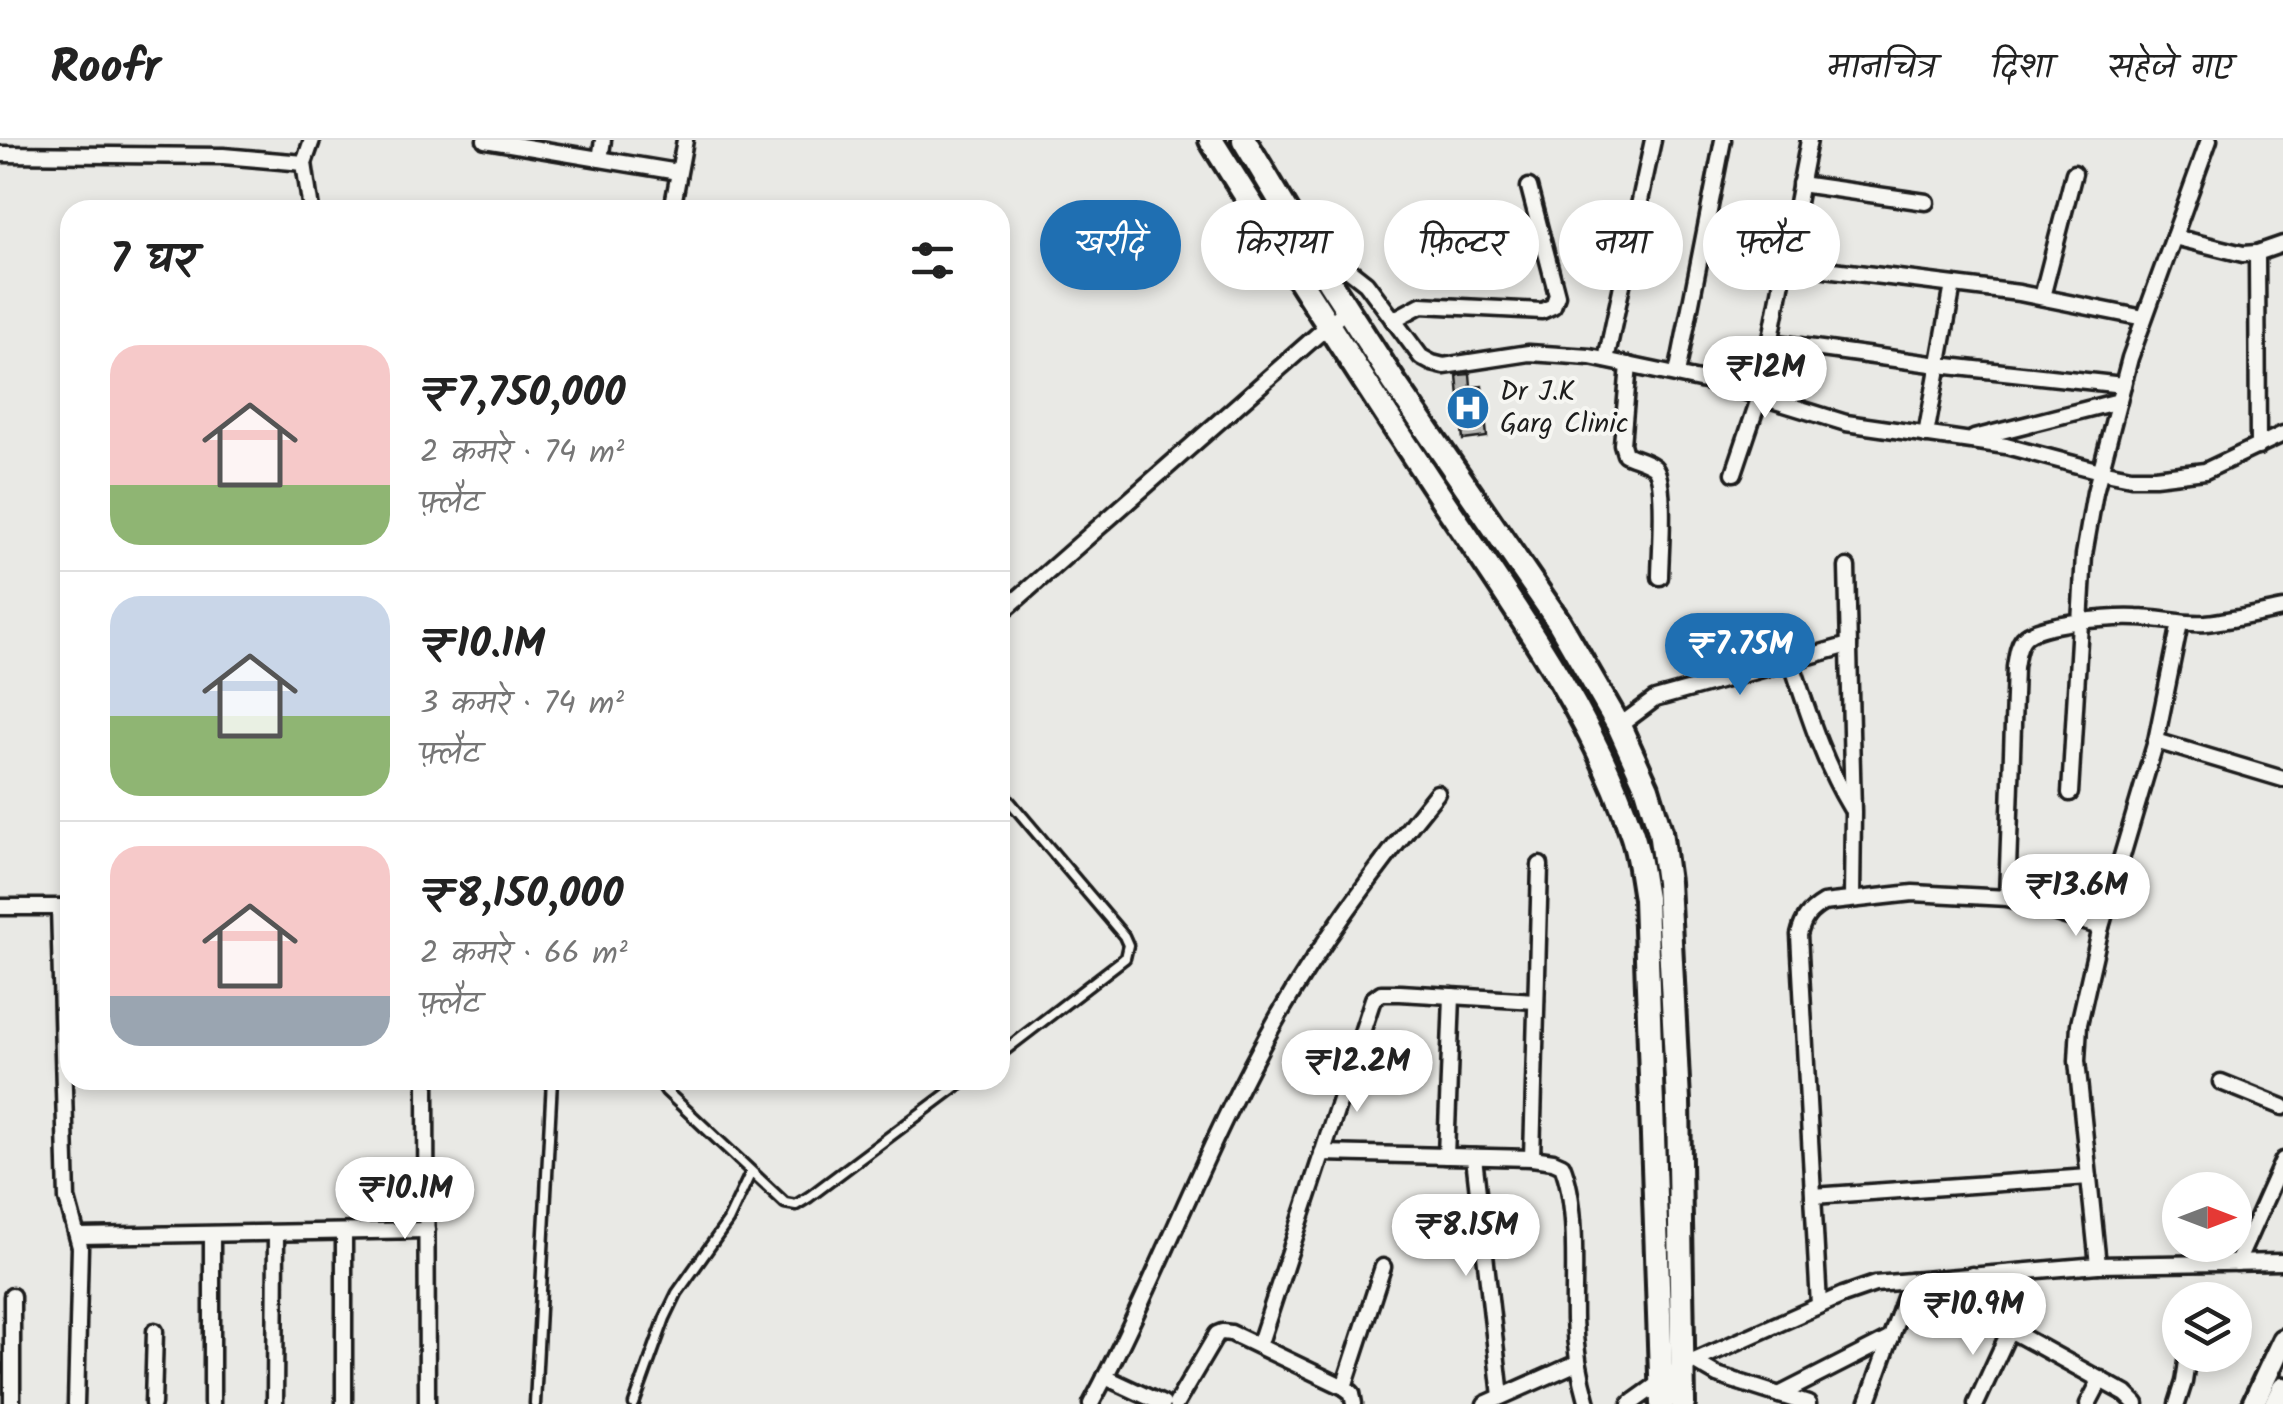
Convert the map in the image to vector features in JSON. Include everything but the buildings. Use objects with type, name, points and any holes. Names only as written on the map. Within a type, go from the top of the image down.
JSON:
[{"type":"main road","points":[[1211,140],[1327,325],[1531,634],[1606,767],[1633,834],[1645,898],[1661,1392]]},
{"type":"main road","points":[[1244,140],[1280,200]]},
{"type":"main road","points":[[1335,290],[1559,622],[1615,719],[1646,788],[1660,831],[1667,882],[1678,1101],[1688,1364],[1683,1404]]},
{"type":"main road","points":[[2253,1404],[2283,1340]]},
{"type":"main road","points":[[2275,1404],[2283,1388]]},
{"type":"street","points":[[485,140],[678,172]]},
{"type":"street","points":[[600,159],[603,140]]},
{"type":"street","points":[[674,200],[685,140]]},
{"type":"street","points":[[1606,360],[1653,140]]},
{"type":"street","points":[[1677,374],[1723,140]]},
{"type":"street","points":[[1797,200],[1809,140]]},
{"type":"street","points":[[2070,793],[2079,621],[2090,516],[2118,401],[2144,318],[2209,140]]},
{"type":"street","points":[[0,154],[223,156],[308,152],[310,200]]},
{"type":"street","points":[[2042,297],[2074,173]]},
{"type":"street","points":[[1800,184],[1926,202]]},
{"type":"street","points":[[1393,320],[1421,306],[1542,310],[1553,306],[1558,296],[1529,187]]},
{"type":"street","points":[[2174,236],[2243,254],[2283,244]]},
{"type":"street","points":[[2257,252],[2258,446]]},
{"type":"street","points":[[1840,271],[2042,297],[2144,318]]},
{"type":"street","points":[[1364,281],[1421,357],[1444,366],[1529,354],[1590,357],[1677,374],[1846,424],[2006,446],[2131,476],[2195,473],[2283,434]]},
{"type":"street","points":[[1926,435],[1952,285]]},
{"type":"street","points":[[1734,473],[1760,396],[1780,290]]},
{"type":"street","points":[[1010,605],[1347,310]]},
{"type":"street","points":[[1770,342],[2123,385]]},
{"type":"street","points":[[1629,364],[1622,444],[1625,454],[1653,465],[1658,472],[1662,488],[1660,577]]},
{"type":"street","points":[[1964,440],[2118,401]]},
{"type":"street","points":[[1847,567],[1852,898]]},
{"type":"street","points":[[2007,898],[2018,649],[2023,638],[2033,630],[2079,621],[2138,618],[2206,623],[2283,609]]},
{"type":"street","points":[[2098,1264],[2077,1061],[2079,1024],[2101,926],[2156,740],[2180,624]]},
{"type":"street","points":[[1615,719],[1654,699],[1848,645]]},
{"type":"street","points":[[1791,661],[1822,752],[1853,812]]},
{"type":"street","points":[[2156,740],[2283,779]]},
{"type":"street","points":[[1090,1404],[1278,1016],[1337,922],[1438,793]]},
{"type":"street","points":[[1532,1158],[1540,865]]},
{"type":"street","points":[[1819,1305],[1799,936],[1803,920],[1823,903],[1944,893],[2007,898],[2101,926]]},
{"type":"street","points":[[0,908],[60,907]]},
{"type":"street","points":[[1259,1346],[1373,998],[1381,993],[1536,1000]]},
{"type":"street","points":[[1446,1156],[1452,996]]},
{"type":"street","points":[[2221,1082],[2283,1107]]},
{"type":"street","points":[[66,1090],[67,1199],[79,1236],[76,1404]]},
{"type":"street","points":[[426,1090],[427,1404]]},
{"type":"street","points":[[1322,1153],[1532,1158],[1562,1166],[1567,1178],[1574,1252],[1577,1363],[1588,1404]]},
{"type":"street","points":[[1474,1156],[1501,1396]]},
{"type":"street","points":[[2252,1229],[2283,1160]]},
{"type":"street","points":[[1812,1196],[2089,1177]]},
{"type":"street","points":[[79,1236],[426,1230]]},
{"type":"street","points":[[344,1232],[344,1404]]},
{"type":"street","points":[[275,1404],[276,1234]]},
{"type":"street","points":[[212,1235],[212,1404]]},
{"type":"street","points":[[1630,1404],[1661,1392],[1688,1364],[1876,1284],[2098,1264],[2237,1262]]},
{"type":"street","points":[[2252,1262],[2283,1262]]},
{"type":"street","points":[[1344,1387],[1382,1267]]},
{"type":"street","points":[[1972,1275],[2010,1330],[2126,1394],[2136,1404]]},
{"type":"street","points":[[1867,1404],[1911,1281]]},
{"type":"street","points":[[12,1296],[12,1404]]},
{"type":"street","points":[[1976,1404],[2010,1330]]},
{"type":"street","points":[[154,1404],[155,1331]]},
{"type":"street","points":[[1176,1404],[1216,1334],[1231,1333],[1344,1387],[1352,1393],[1354,1404]]},
{"type":"street","points":[[1779,1395],[1890,1338]]},
{"type":"street","points":[[1485,1404],[1577,1363]]},
{"type":"street","points":[[1688,1364],[1808,1404]]},
{"type":"street","points":[[2177,1404],[2185,1372]]},
{"type":"street","points":[[1105,1377],[1163,1404]]},
{"type":"street","points":[[2088,1404],[2100,1380]]},
{"type":"lane","points":[[1010,802],[1128,945],[1125,958],[1010,1046]]},
{"type":"lane","points":[[535,1404],[551,1090]]},
{"type":"lane","points":[[665,1090],[785,1203],[796,1205],[952,1090]]},
{"type":"lane","points":[[634,1404],[677,1292],[728,1221],[752,1172]]},
{"type":"place","name":"Dr J.K Garg Clinic","points":[[1468,408]]}]
